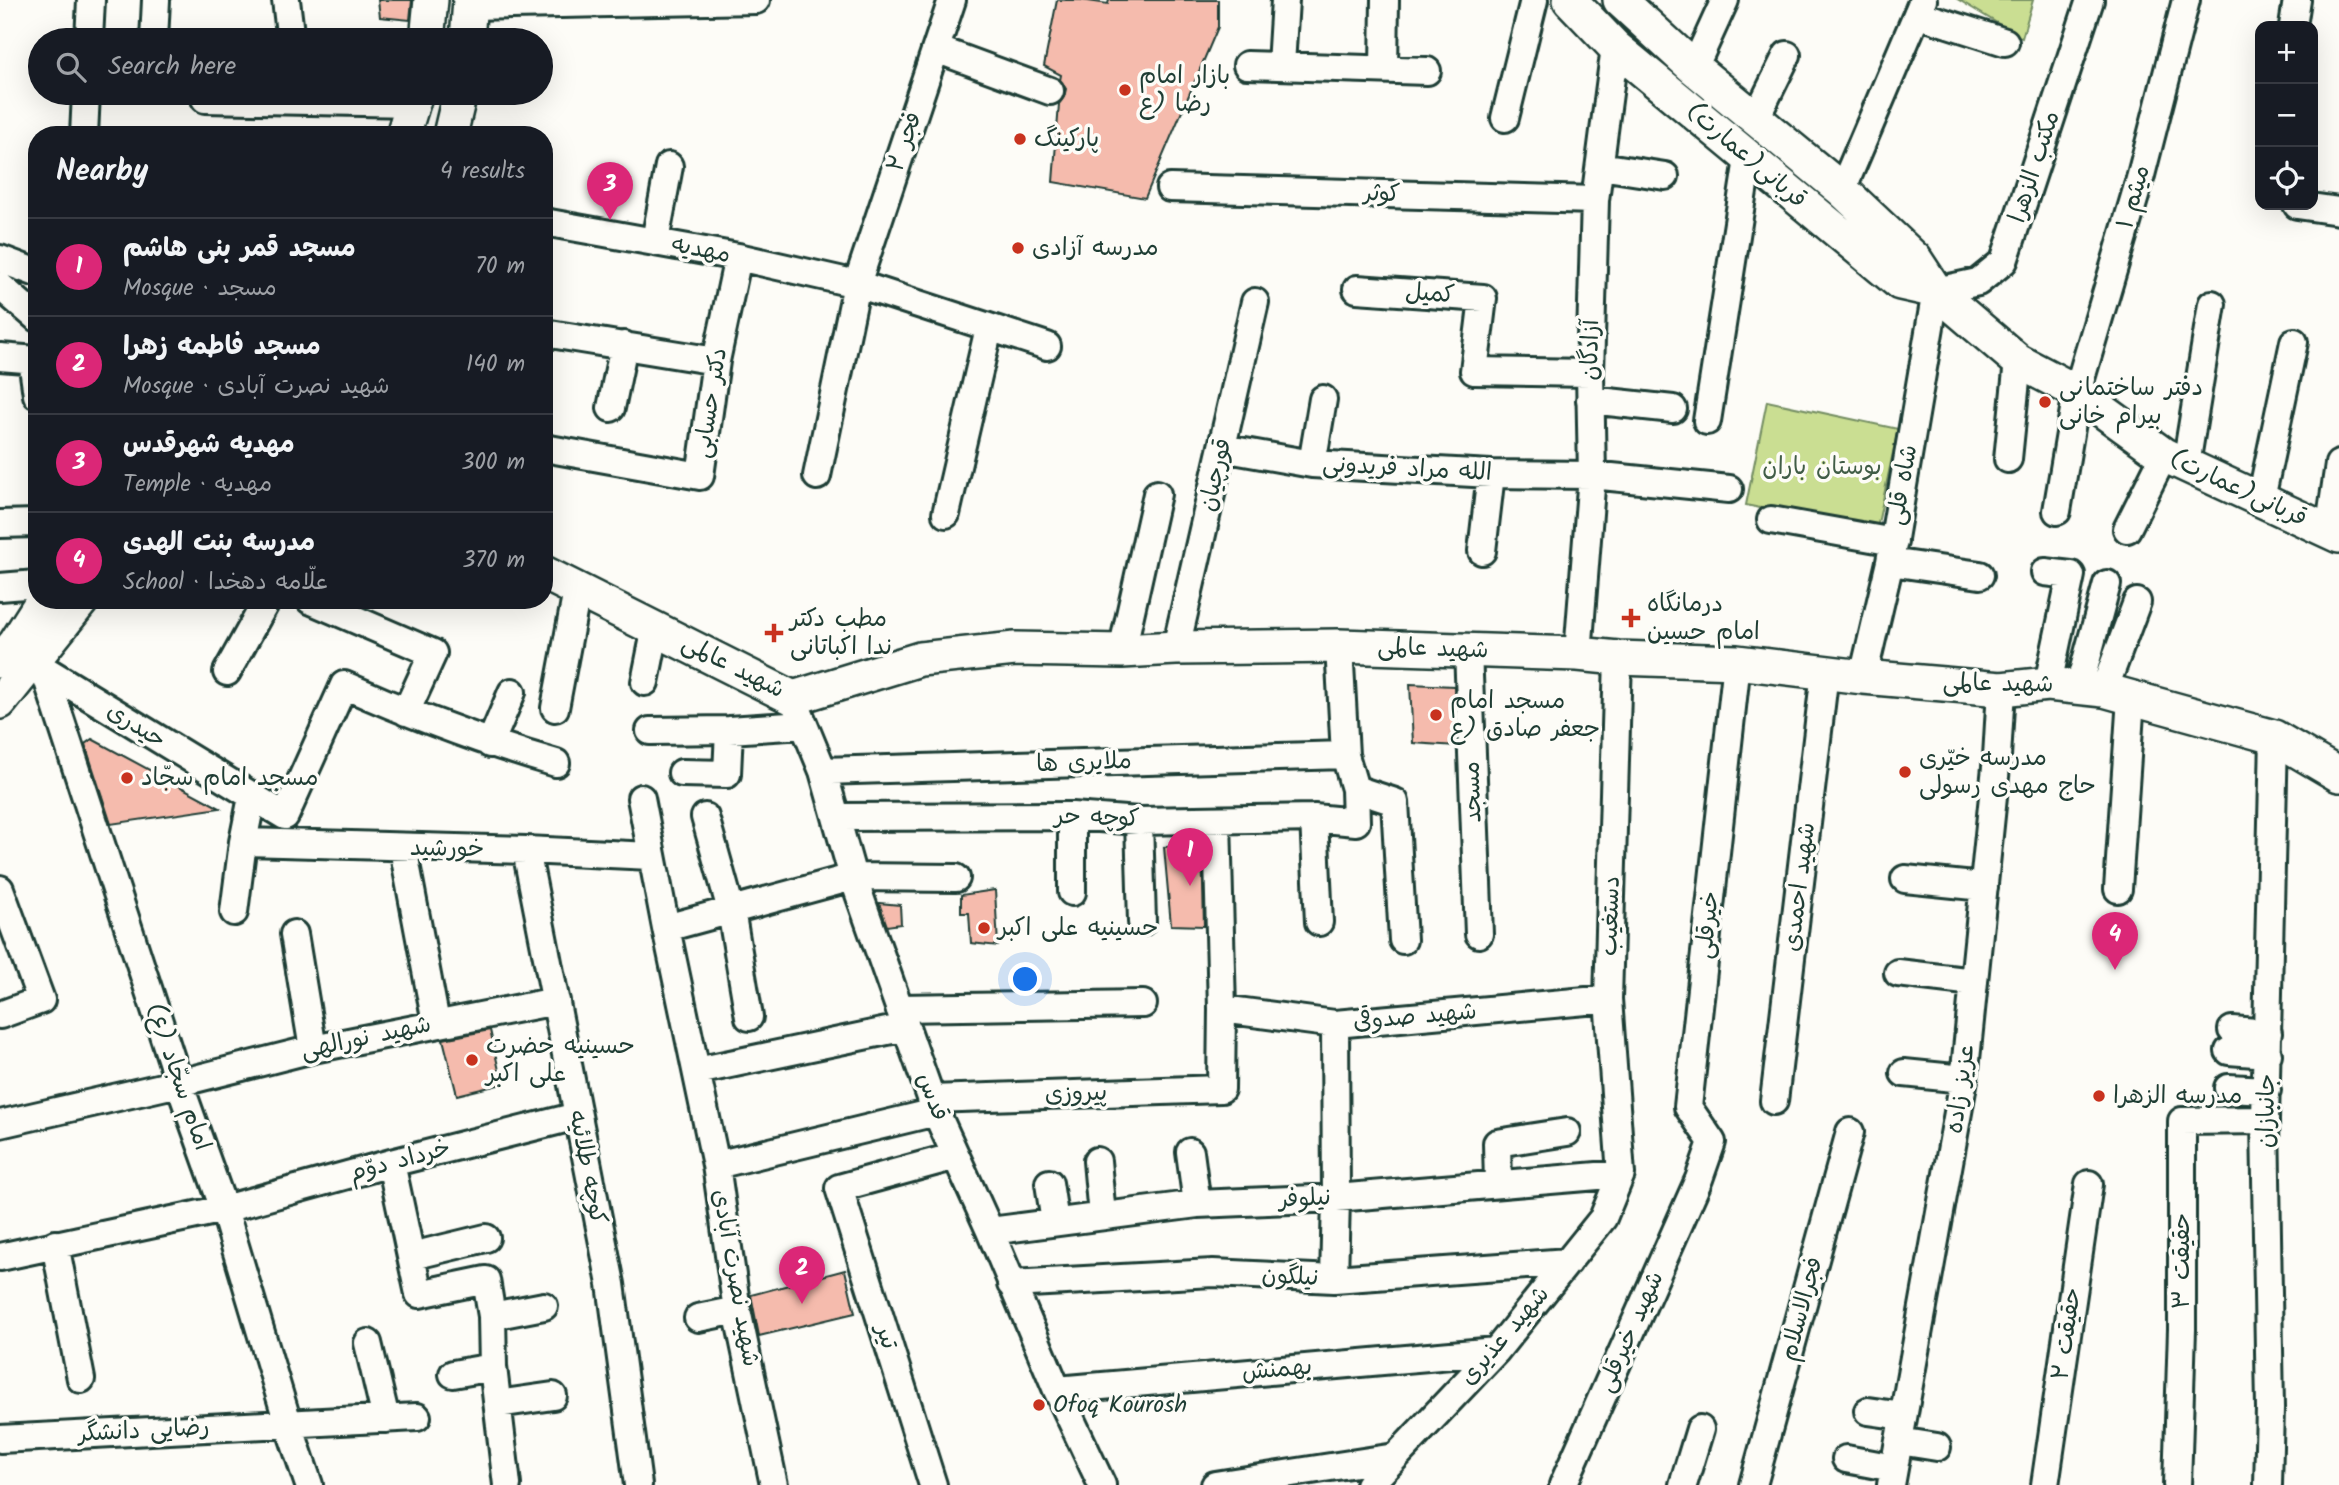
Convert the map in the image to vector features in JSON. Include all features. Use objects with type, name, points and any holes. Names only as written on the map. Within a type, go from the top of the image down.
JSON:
[{"type":"main road","points":[[428,28],[431,0]]},
{"type":"main road","name":"(عمارت)قربانی","points":[[1570,0],[1615,47],[1900,283],[1936,291]]},
{"type":"main road","name":"(عمارت)قربانی","points":[[1620,0],[1694,68],[1842,190],[1915,259],[1936,291],[2018,361],[2077,392],[2175,460],[2334,534]]},
{"type":"main road","points":[[468,28],[470,3]]},
{"type":"main road","points":[[406,126],[412,105]]},
{"type":"main road","points":[[452,126],[457,105]]},
{"type":"main road","name":"شهید عالمی","points":[[553,577],[656,627],[798,712],[920,659],[1014,649],[1122,651],[1339,646],[1578,654],[1737,662],[1863,677],[2001,689],[2090,690],[2274,737],[2339,775]]},
{"type":"main road","points":[[0,661],[15,644],[37,609]]},
{"type":"main road","points":[[0,702],[40,664],[76,609]]},
{"type":"street","points":[[90,28],[91,0]]},
{"type":"street","points":[[155,28],[156,0]]},
{"type":"street","points":[[286,0],[289,28]]},
{"type":"street","points":[[470,3],[756,0]]},
{"type":"street","name":"فجر ۲","points":[[817,476],[857,284],[952,0]]},
{"type":"street","points":[[1282,65],[1284,0]]},
{"type":"street","points":[[1384,68],[1385,0]]},
{"type":"street","points":[[1505,118],[1534,0]]},
{"type":"street","points":[[1694,68],[1725,0]]},
{"type":"street","name":"مکتب الزهرا","points":[[1936,291],[1978,282],[2004,261],[2090,0]]},
{"type":"street","name":"میثم ۱","points":[[2057,511],[2077,392],[2140,179],[2186,0]]},
{"type":"street","points":[[2294,21],[2298,0]]},
{"type":"street","points":[[1842,190],[1920,7],[2005,42]]},
{"type":"street","name":"آزادگان","points":[[1578,654],[1592,475],[1590,373],[1595,200],[1615,47]]},
{"type":"street","points":[[936,49],[1050,91]]},
{"type":"street","points":[[1755,120],[1787,55]]},
{"type":"street","points":[[1247,65],[1427,71]]},
{"type":"street","points":[[84,126],[85,105]]},
{"type":"street","points":[[1707,421],[1748,159]]},
{"type":"street","points":[[655,241],[669,166]]},
{"type":"street","points":[[1600,166],[1665,176]]},
{"type":"street","name":"کوثر","points":[[1170,188],[1595,200]]},
{"type":"street","points":[[2318,208],[2339,211]]},
{"type":"street","name":"مهدیه","points":[[553,224],[738,257],[857,284],[1046,346]]},
{"type":"street","name":"دکتر حسابی","points":[[553,450],[700,476],[716,361],[738,257]]},
{"type":"street","points":[[13,271],[28,304]]},
{"type":"street","name":"کمیل","points":[[1357,289],[1483,298],[1474,370],[1590,373]]},
{"type":"street","name":"شاه قلی","points":[[1863,677],[1892,552],[1936,291]]},
{"type":"street","name":"قورچیان","points":[[1176,648],[1255,302]]},
{"type":"street","points":[[2127,529],[2175,460],[2212,304]]},
{"type":"street","points":[[946,514],[989,328]]},
{"type":"street","points":[[553,334],[716,361]]},
{"type":"street","points":[[2261,499],[2294,342]]},
{"type":"street","points":[[611,408],[624,345]]},
{"type":"street","points":[[0,357],[28,359]]},
{"type":"street","points":[[2008,459],[2018,361]]},
{"type":"street","points":[[1312,464],[1323,399]]},
{"type":"street","points":[[1590,400],[1673,409]]},
{"type":"street","name":"الله مراد فریدونی","points":[[1222,448],[1312,464],[1490,474],[1592,475],[1730,489]]},
{"type":"street","points":[[2334,534],[2339,464]]},
{"type":"street","points":[[1482,551],[1490,474]]},
{"type":"street","points":[[1122,651],[1157,494]]},
{"type":"street","points":[[1771,520],[1980,575]]},
{"type":"street","points":[[0,524],[28,523]]},
{"type":"street","points":[[2045,572],[2071,575],[2118,889]]},
{"type":"street","points":[[2090,690],[2106,584]]},
{"type":"street","points":[[0,587],[28,585]]},
{"type":"street","points":[[555,708],[577,591]]},
{"type":"street","points":[[2090,690],[2137,602]]},
{"type":"street","points":[[227,672],[262,609]]},
{"type":"street","points":[[331,609],[433,653],[406,712],[489,744],[556,763]]},
{"type":"street","points":[[645,682],[656,627]]},
{"type":"street","points":[[1339,646],[1345,755],[1355,789],[1395,802],[1403,940]]},
{"type":"street","name":"مسجد","points":[[1468,650],[1479,934]]},
{"type":"street","name":"دستغیب","points":[[1618,658],[1608,999],[1622,1174]]},
{"type":"street","name":"خیرقلی","points":[[1699,1180],[1712,1142],[1688,1107],[1737,662]]},
{"type":"street","name":"حیدری","points":[[40,664],[285,816],[344,685],[406,712]]},
{"type":"street","name":"امام سجّاد (ع)","points":[[40,664],[179,1083],[224,1209],[309,1485]]},
{"type":"street","name":"شهید احمدی","points":[[1774,1101],[1825,672]]},
{"type":"street","name":"عزیز زاده","points":[[1893,1477],[1964,1079],[1997,757],[2001,689]]},
{"type":"street","points":[[489,744],[512,692]]},
{"type":"street","points":[[650,731],[729,730],[798,712]]},
{"type":"street","name":"قدس","points":[[798,712],[823,771],[853,877],[934,1105],[1057,1390],[1102,1485]]},
{"type":"street","points":[[682,773],[727,774],[729,730]]},
{"type":"street","name":"جانبازان","points":[[2268,1485],[2270,1408],[2265,1120],[2274,737]]},
{"type":"street","name":"ملایری ها","points":[[823,771],[1345,755]]},
{"type":"street","name":"کوچه حر","points":[[838,817],[1072,816],[1139,821],[1314,818],[1356,822],[1355,789]]},
{"type":"street","points":[[234,912],[252,797]]},
{"type":"street","name":"شهید نصرت آبادی","points":[[641,798],[716,1165],[737,1310],[774,1485]]},
{"type":"street","points":[[1072,816],[1072,892]]},
{"type":"street","points":[[705,817],[732,910],[749,1017]]},
{"type":"street","points":[[1314,818],[1318,922]]},
{"type":"street","points":[[1217,820],[1222,1009]]},
{"type":"street","points":[[1139,821],[1142,922]]},
{"type":"street","name":"خورشید","points":[[243,842],[652,856]]},
{"type":"street","points":[[403,848],[436,1023]]},
{"type":"street","name":"کوچه طلائیه","points":[[526,850],[611,1283],[638,1485]]},
{"type":"street","points":[[666,928],[853,877],[956,878]]},
{"type":"street","points":[[1905,879],[1984,887]]},
{"type":"street","points":[[0,889],[41,1000],[0,1016]]},
{"type":"street","points":[[294,933],[313,1049]]},
{"type":"street","points":[[1898,973],[1974,982]]},
{"type":"street","name":"شهید صدوقی","points":[[1222,1009],[1335,1024],[1608,999]]},
{"type":"street","name":"شهید نورالهی","points":[[179,1083],[313,1049],[556,1001]]},
{"type":"street","points":[[697,1071],[902,1018],[1143,1004]]},
{"type":"street","name":"پیروزی","points":[[716,1165],[934,1105],[1221,1089],[1222,1009]]},
{"type":"street","points":[[1334,1279],[1335,1024]]},
{"type":"street","points":[[2231,1040],[2268,1044]]},
{"type":"street","points":[[1904,1073],[1964,1079]]},
{"type":"street","points":[[0,1124],[179,1083]]},
{"type":"street","points":[[2228,1088],[2267,1090]]},
{"type":"street","name":"خرداد دوّم","points":[[0,1257],[224,1209],[577,1116]]},
{"type":"street","name":"حقیقت ۳","points":[[2178,1485],[2182,1329],[2182,1121],[2265,1120]]},
{"type":"street","points":[[1498,1184],[1497,1143],[1567,1132]]},
{"type":"street","name":"فجرالاسلام","points":[[1753,1485],[1850,1132]]},
{"type":"street","points":[[1190,1152],[1197,1204]]},
{"type":"street","name":"تیر","points":[[933,1485],[839,1188],[956,1156]]},
{"type":"street","points":[[1097,1161],[1101,1216]]},
{"type":"street","points":[[391,1163],[419,1294],[486,1280],[492,1316],[493,1367],[507,1485]]},
{"type":"street","name":"نیلوفر","points":[[990,1231],[1197,1204],[1336,1198],[1622,1174]]},
{"type":"street","name":"شهید عذیری","points":[[1369,1485],[1496,1351],[1603,1218],[1622,1174]]},
{"type":"street","name":"شهید خیرقلی","points":[[1563,1485],[1699,1180]]},
{"type":"street","points":[[1049,1183],[1055,1222]]},
{"type":"street","name":"حقیقت ۲","points":[[2045,1485],[2089,1184]]},
{"type":"street","points":[[412,1256],[486,1238]]},
{"type":"street","points":[[55,1244],[81,1379]]},
{"type":"street","name":"نیلگون","points":[[1011,1284],[1213,1273],[1334,1279],[1568,1262]]},
{"type":"street","points":[[492,1316],[544,1306]]},
{"type":"street","points":[[698,1318],[737,1310]]},
{"type":"street","points":[[368,1343],[386,1419]]},
{"type":"street","name":"بهمنش","points":[[1057,1390],[1496,1351]]},
{"type":"street","points":[[453,1374],[493,1367]]},
{"type":"street","points":[[498,1404],[554,1396]]},
{"type":"street","points":[[1868,1411],[1937,1447]]},
{"type":"street","name":"رضایی دانشگر","points":[[0,1439],[417,1417]]},
{"type":"street","points":[[1683,1485],[1700,1429]]},
{"type":"street","points":[[1215,1485],[1280,1480],[1395,1457]]},
{"type":"street","points":[[1846,1459],[1893,1477]]},
{"type":"green space","points":[[1959,0],[2033,0],[2022,38]]},
{"type":"green space","name":"بوستان باران","points":[[1767,401],[1898,429],[1876,533],[1746,505]]},
{"type":"building","points":[[378,0],[412,0],[410,20],[380,17]]},
{"type":"building","name":"بازار امام رضا (ع","points":[[1057,0],[1108,4],[1109,0],[1218,0],[1218,27],[1145,198],[1053,182],[1059,104],[1066,89],[1060,80],[1061,75],[1044,66]]},
{"type":"building","name":"مسجد امام جعفر صادق (ع","points":[[1410,684],[1454,686],[1456,746],[1413,743]]},
{"type":"building","name":"مسجد امام سجّاد","points":[[92,739],[220,808],[111,824],[85,744]]},
{"type":"building","points":[[1202,844],[1204,926],[1171,925],[1164,847]]},
{"type":"building","name":"حسینیه علی اکبر","points":[[995,890],[998,946],[971,943],[969,913],[961,913],[961,895]]},
{"type":"building","points":[[879,903],[900,905],[901,924],[887,926]]},
{"type":"building","name":"حسینیه حضرت علی اکبر","points":[[490,1030],[502,1084],[457,1095],[443,1039]]},
{"type":"building","points":[[845,1270],[855,1313],[759,1336],[751,1295]]},
{"type":"place","name":"بازار امام رضا (ع","points":[[1125,90]]},
{"type":"place","name":"پارکینگ","points":[[1020,139]]},
{"type":"place","name":"مهدیه شهرقدس","points":[[610,220]]},
{"type":"place","name":"مدرسه آزادی","points":[[1018,248]]},
{"type":"place","name":"دفتر ساختمانی بیرام خانی","points":[[2045,402]]},
{"type":"place","name":"درمانگاه امام حسین","points":[[1631,618]]},
{"type":"place","name":"مطب دکتر ندا اکباتانی","points":[[774,633]]},
{"type":"place","name":"مسجد امام جعفر صادق (ع","points":[[1436,715]]},
{"type":"place","name":"مدرسه خیّری حاج مهدی رسولی","points":[[1905,772]]},
{"type":"place","name":"مسجد امام سجّاد","points":[[127,778]]},
{"type":"place","name":"مسجد قمر بنی هاشم","points":[[1190,886]]},
{"type":"place","name":"حسینیه علی اکبر","points":[[984,928]]},
{"type":"place","name":"مدرسه بنت الهدی","points":[[2115,970]]},
{"type":"place","name":"حسینیه حضرت علی اکبر","points":[[472,1060]]},
{"type":"place","name":"مدرسه الزهرا","points":[[2099,1096]]},
{"type":"place","name":"مسجد فاطمه زهرا","points":[[802,1304]]},
{"type":"place","name":"Ofoq Kourosh","points":[[1039,1405]]}]
